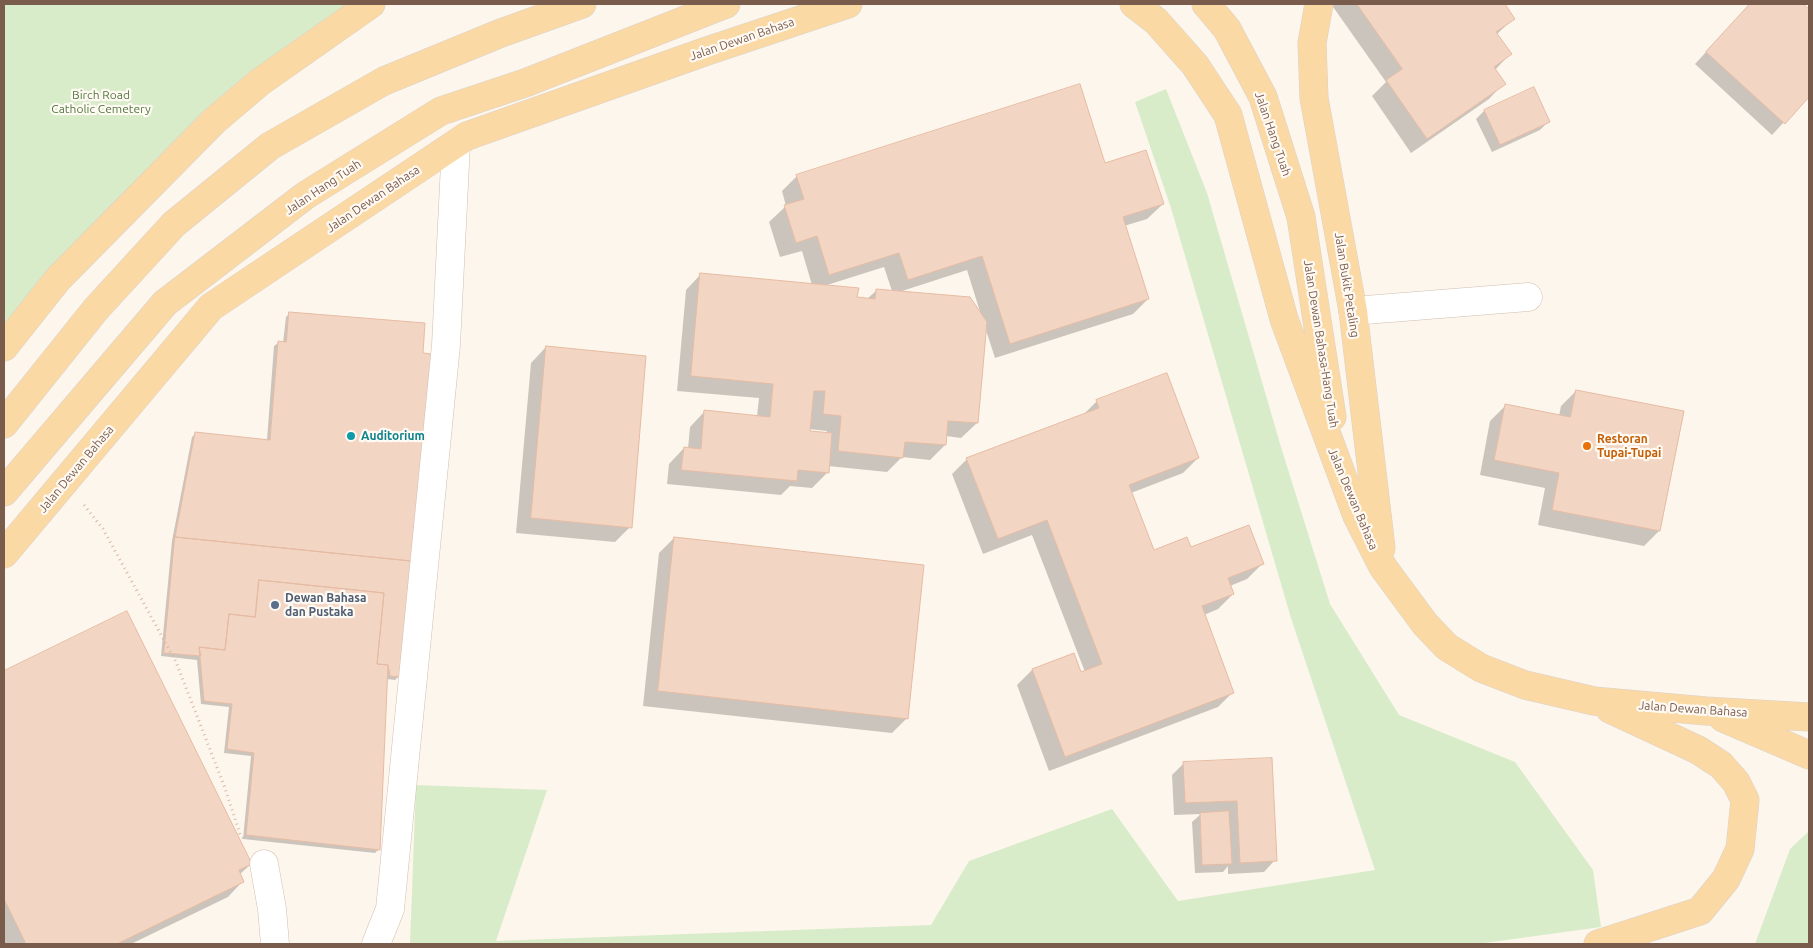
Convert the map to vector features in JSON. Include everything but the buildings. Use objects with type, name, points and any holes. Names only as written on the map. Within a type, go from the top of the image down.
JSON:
[{"type":"main road","points":[[4,347],[58,279],[214,122],[260,82],[371,4]]},
{"type":"main road","points":[[4,424],[96,309],[174,224],[270,146],[384,81],[501,32],[582,4]]},
{"type":"main road","points":[[728,4],[744,21],[770,30]]},
{"type":"main road","name":"Jalan Hang Tuah","points":[[4,492],[164,303],[306,196],[442,111],[525,83],[728,4]]},
{"type":"main road","name":"Jalan Dewan Bahasa","points":[[4,554],[211,307],[467,136],[848,4]]},
{"type":"main road","name":"Jalan Dewan Bahasa","points":[[1134,4],[1156,21],[1196,65],[1228,114],[1284,319],[1339,470],[1357,516],[1383,567],[1425,624],[1447,647],[1481,668],[1525,685],[1594,701],[1706,711],[1809,717]]},
{"type":"main road","name":"Jalan Hang Tuah","points":[[1206,4],[1227,29],[1263,97],[1301,218]]},
{"type":"main road","name":"Jalan Bukit Petaling","points":[[1319,4],[1312,43],[1314,98],[1353,310],[1383,567]]},
{"type":"main road","name":"Jalan Dewan Bahasa-Hang Tuah","points":[[1301,218],[1317,313],[1339,470]]},
{"type":"main road","points":[[1594,701],[1698,750],[1721,765],[1736,782],[1746,800],[1740,848],[1726,879],[1700,911],[1598,944]]},
{"type":"main road","points":[[1706,711],[1809,754]]},
{"type":"lane","points":[[376,944],[390,909],[393,880],[446,345],[456,144]]},
{"type":"lane","points":[[1353,310],[1528,297]]},
{"type":"lane","points":[[264,864],[272,909],[275,944]]},
{"type":"path","points":[[65,481],[103,529],[176,662],[225,788],[240,834],[264,864]]},
{"type":"green space","name":"Birch Road Catholic Cemetery","points":[[4,4],[371,4],[214,121],[4,359]]},
{"type":"green space","points":[[1166,89],[1207,193],[1281,447],[1330,604],[1399,715],[1515,762],[1593,870],[1601,927],[1477,944],[410,944],[416,785],[547,790],[496,941],[931,925],[969,861],[1112,809],[1178,901],[1375,870],[1291,618],[1171,208],[1135,102]]},
{"type":"green space","points":[[1809,831],[1809,944],[1755,944],[1790,849]]},
{"type":"place","name":"Auditorium","points":[[351,436]]},
{"type":"place","name":"Restoran Tupai-Tupai","points":[[1587,446]]},
{"type":"place","name":"Dewan Bahasa dan Pustaka","points":[[275,605]]}]
